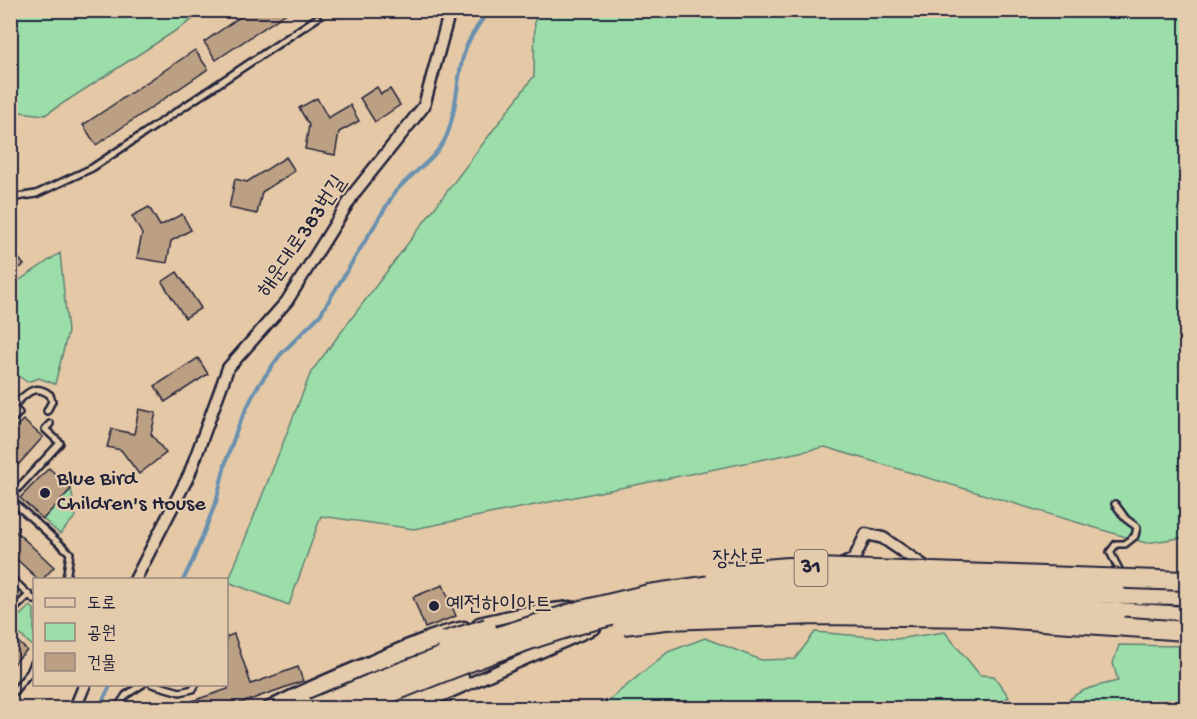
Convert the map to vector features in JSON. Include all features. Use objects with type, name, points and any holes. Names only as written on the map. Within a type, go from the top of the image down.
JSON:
[{"type":"highway","name":"31","points":[[288,708],[445,641],[585,598],[701,574],[788,567],[1186,583]]},
{"type":"highway","name":"장산로","points":[[313,708],[480,642],[578,611],[649,594],[718,584],[792,583],[1186,595]]},
{"type":"highway","name":"장산로","points":[[353,708],[549,633],[597,619],[651,608],[702,602],[773,600],[976,604],[1186,616]]},
{"type":"highway","points":[[387,708],[549,643],[615,626],[666,620],[818,615],[986,617],[1186,629]]},
{"type":"street","name":"해운대로383번길","points":[[136,578],[189,475],[228,368],[288,301],[355,192],[424,106],[450,10]]},
{"type":"street","points":[[268,708],[298,692],[443,632],[528,612],[603,603],[700,579],[821,574],[854,560],[866,534],[883,538],[924,568],[1014,585],[1180,587],[1186,583]]},
{"type":"street","points":[[1014,585],[1014,613]]},
{"type":"street","points":[[603,603],[609,621]]},
{"type":"street","points":[[414,708],[609,621],[705,611],[903,609],[1014,613],[1186,629]]},
{"type":"street","points":[[75,708],[84,686]]},
{"type":"lane","points":[[10,198],[36,194],[92,168],[317,18]]},
{"type":"lane","points":[[10,422],[19,413],[11,406],[31,390],[38,388],[51,395],[52,401],[46,411]]},
{"type":"lane","points":[[50,424],[45,429],[60,443],[10,498],[70,553],[66,578]]},
{"type":"lane","points":[[1115,504],[1126,519],[1137,527],[1135,536],[1125,544],[1116,544],[1110,552],[1122,574],[1122,586]]},
{"type":"lane","points":[[10,577],[32,597],[10,613]]},
{"type":"lane","points":[[10,696],[33,665]]},
{"type":"lane","points":[[117,708],[126,695],[140,686]]},
{"type":"lane","points":[[159,686],[180,692],[193,689],[195,686]]},
{"type":"green space","points":[[11,10],[206,11],[45,115],[11,111]]},
{"type":"green space","points":[[535,11],[1186,11],[1186,537],[1146,543],[825,447],[414,529],[321,516],[289,605],[228,582],[311,372],[534,76]]},
{"type":"green space","points":[[60,253],[68,332],[55,384],[39,378],[27,382],[11,374],[11,286]]},
{"type":"green space","points":[[71,489],[76,516],[60,534],[43,519]]},
{"type":"green space","points":[[30,606],[33,608],[33,646],[11,627],[11,624]]},
{"type":"green space","points":[[815,632],[896,639],[945,632],[980,675],[994,676],[1009,697],[992,708],[599,708],[668,652],[705,638],[761,660],[795,659]]},
{"type":"green space","points":[[1119,645],[1184,646],[1186,648],[1186,708],[1063,708],[1073,696],[1080,692],[1118,681],[1113,663]]},
{"type":"building","points":[[250,10],[291,10],[216,60],[204,42]]},
{"type":"building","points":[[195,50],[208,69],[96,145],[83,125]]},
{"type":"building","points":[[377,87],[381,94],[390,89],[400,105],[375,122],[360,98]]},
{"type":"building","points":[[317,98],[328,118],[350,105],[359,121],[339,132],[335,155],[305,149],[309,125],[299,108]]},
{"type":"building","points":[[286,157],[295,171],[262,192],[257,214],[229,208],[235,179],[247,182]]},
{"type":"building","points":[[149,207],[160,226],[182,214],[191,230],[171,241],[167,263],[137,258],[142,234],[132,216]]},
{"type":"building","points":[[10,247],[24,265],[10,274]]},
{"type":"building","points":[[177,272],[201,308],[185,318],[162,282]]},
{"type":"building","points":[[198,358],[208,374],[165,402],[155,386]]},
{"type":"building","points":[[139,409],[156,413],[151,434],[166,453],[139,474],[121,450],[107,447],[112,429],[134,434]]},
{"type":"building","points":[[23,420],[43,437],[10,474],[10,433]]},
{"type":"building","name":"Blue Bird Children's House","points":[[49,468],[71,489],[43,519],[20,498]]},
{"type":"building","points":[[10,526],[54,567],[44,578],[37,578],[10,553]]},
{"type":"building","name":"예전하이아트","points":[[443,585],[456,616],[425,628],[413,597]]},
{"type":"building","points":[[234,634],[251,684],[298,667],[303,681],[227,708],[195,708],[192,701],[228,689],[228,636]]},
{"type":"building","points":[[10,635],[27,650],[10,667]]},
{"type":"waterway","points":[[184,578],[216,502],[226,461],[239,424],[256,389],[280,355],[320,315],[395,192],[437,152],[442,144],[451,125],[465,50],[472,34],[489,10]]},
{"type":"waterway","points":[[99,708],[110,686]]},
{"type":"place","name":"Blue Bird Children's House","points":[[45,493]]},
{"type":"place","name":"예전하이아트","points":[[434,606]]}]
